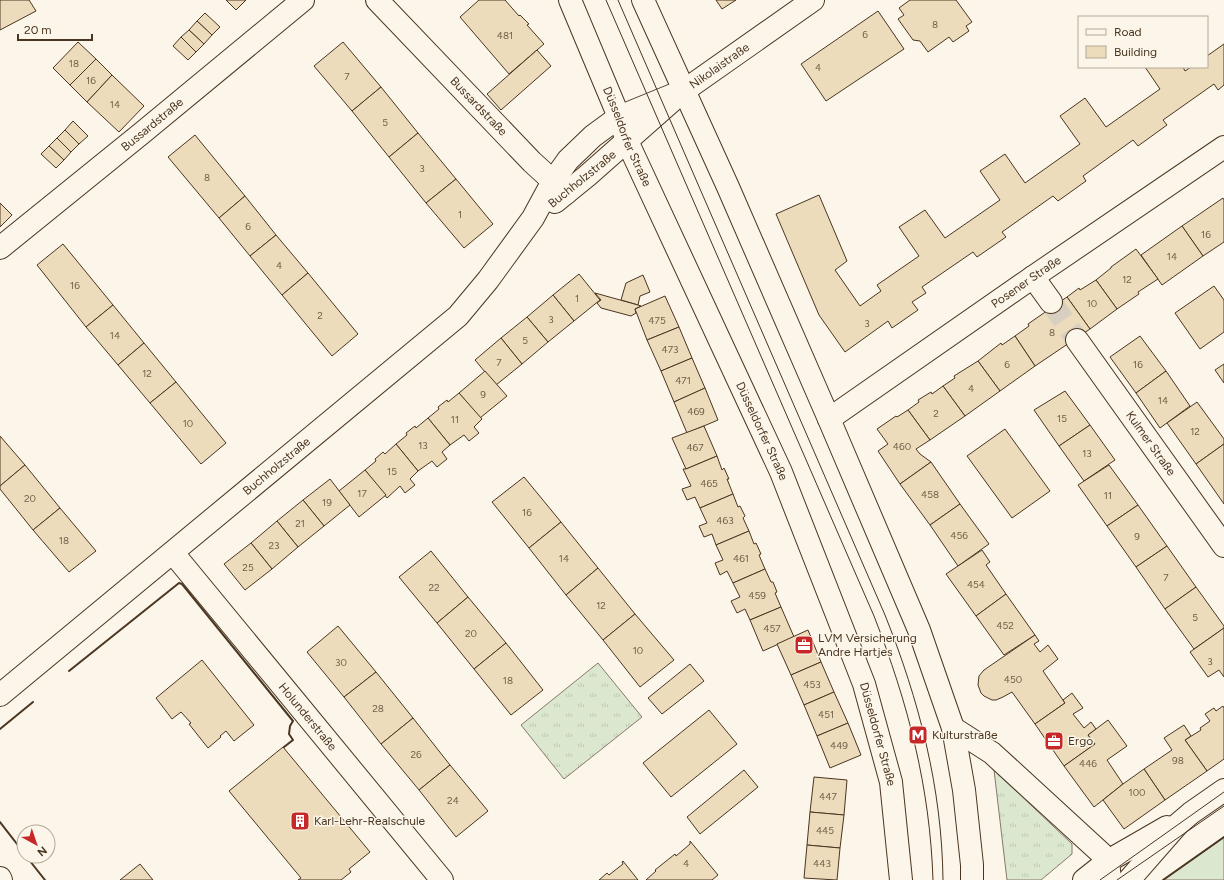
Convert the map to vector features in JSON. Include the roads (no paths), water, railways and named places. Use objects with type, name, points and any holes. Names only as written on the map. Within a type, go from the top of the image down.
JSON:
[{"type":"street","name":"Bussardstraße","points":[[0,248],[303,0]]},
{"type":"street","name":"Bussardstraße","points":[[377,0],[532,162],[559,187]]},
{"type":"street","name":"Düsseldorfer Straße","points":[[570,0],[619,117],[627,141],[781,472],[864,684],[890,782],[901,880]]},
{"type":"street","points":[[643,0],[685,90],[829,419],[919,630],[953,728],[964,790],[972,865],[972,880]]},
{"type":"street","name":"Nikolaistraße","points":[[619,117],[685,90],[813,0]]},
{"type":"street","name":"Buchholzstraße","points":[[0,696],[458,316],[488,280],[559,187],[627,141],[685,90]]},
{"type":"street","name":"Buchholzstraße","points":[[559,187],[568,160],[593,136],[619,117]]},
{"type":"street","name":"Posener Straße","points":[[829,419],[1033,276],[1224,147]]},
{"type":"street","points":[[1033,276],[1051,302]]},
{"type":"street","name":"Kulmer Straße","points":[[1077,340],[1224,546]]},
{"type":"street","name":"Holunderstraße","points":[[173,553],[442,880]]},
{"type":"street","points":[[953,728],[992,753],[1109,870]]},
{"type":"street","points":[[1084,880],[1109,870],[1224,790]]},
{"type":"street","points":[[1129,880],[1184,819]]},
{"type":"tunnel","points":[[1051,302],[1077,340]]},
{"type":"tram line","points":[[606,0],[874,616],[897,681],[915,746],[927,812],[933,880]]},
{"type":"tram line","points":[[618,0],[885,615],[897,647],[918,712],[933,778],[942,846],[943,880]]},
{"type":"tram line","points":[[1100,880],[1224,792]]},
{"type":"tram line","points":[[1117,880],[1224,806]]},
{"type":"place","name":"LVM Versicherung Andre Hartjes","points":[[804,645]]},
{"type":"place","name":"Kulturstraße","points":[[918,735]]},
{"type":"place","name":"Ergo","points":[[1054,741]]},
{"type":"place","name":"Karl-Lehr-Realschule","points":[[300,821]]}]
